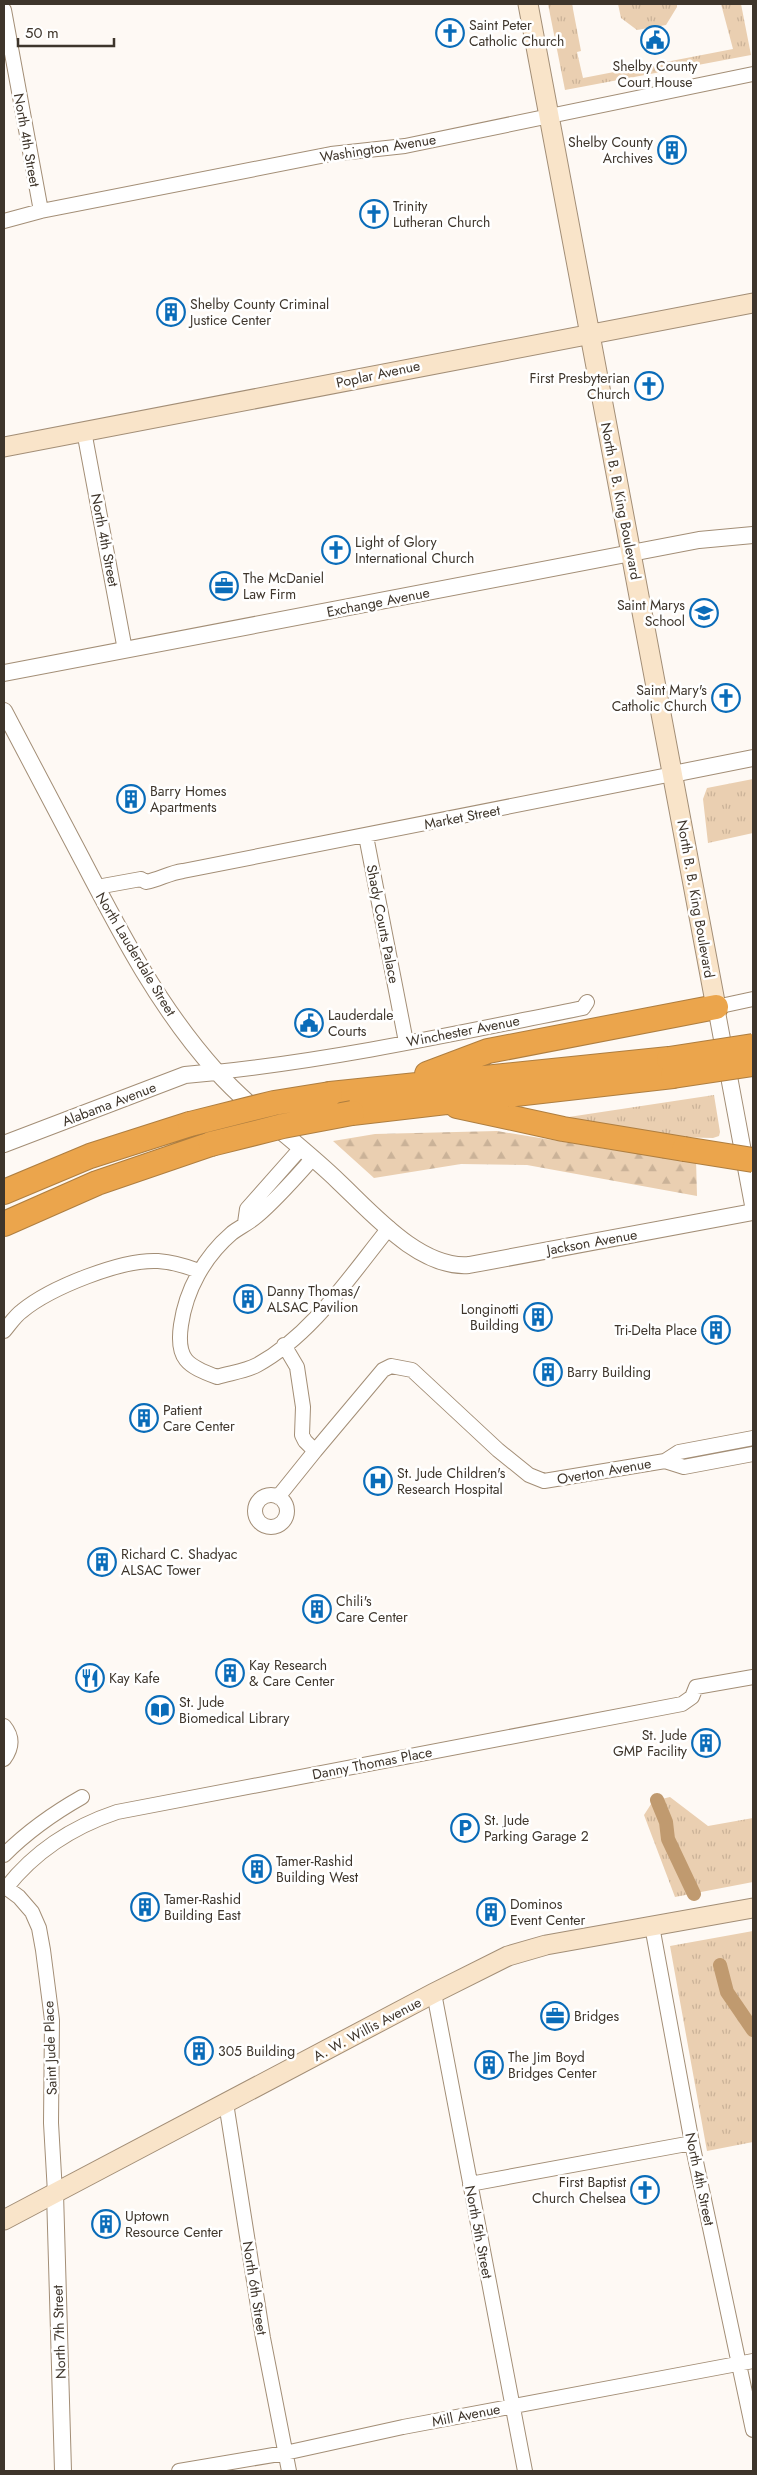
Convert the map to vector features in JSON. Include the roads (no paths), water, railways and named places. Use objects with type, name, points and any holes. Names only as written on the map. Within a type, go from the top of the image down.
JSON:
[{"type":"highway","points":[[400,1085],[488,1050],[716,1007]]},
{"type":"highway","points":[[4,1224],[97,1183],[211,1144],[283,1126],[352,1113],[671,1067],[753,1046]]},
{"type":"highway","points":[[4,1192],[90,1156],[190,1124],[274,1103],[400,1085],[671,1067],[753,1064]]},
{"type":"highway","points":[[438,1102],[563,1129],[753,1160]]},
{"type":"highway","points":[[4,1238],[44,1206]]},
{"type":"main road","name":"North B. B. King Boulevard","points":[[528,4],[716,1007]]},
{"type":"main road","name":"Poplar Avenue","points":[[4,447],[753,302]]},
{"type":"main road","name":"A. W. Willis Avenue","points":[[4,2220],[434,1993],[517,1954],[556,1943],[753,1908]]},
{"type":"street","name":"North 4th Street","points":[[4,10],[41,211]]},
{"type":"street","name":"Washington Avenue","points":[[4,221],[41,211],[331,154],[405,146],[753,74]]},
{"type":"street","name":"North 4th Street","points":[[84,431],[125,650]]},
{"type":"street","name":"Exchange Avenue","points":[[4,673],[699,540],[753,535]]},
{"type":"street","name":"North Lauderdale Street","points":[[4,711],[132,952],[178,1024],[216,1072],[389,1228],[432,1257]]},
{"type":"street","name":"Market Street","points":[[97,887],[141,879],[146,882],[165,878],[170,873],[366,836],[753,758]]},
{"type":"street","name":"Shady Courts Palace","points":[[366,836],[406,1042]]},
{"type":"street","points":[[716,1007],[753,999]]},
{"type":"street","name":"Winchester Avenue","points":[[216,1072],[274,1066],[406,1042],[583,1008],[587,1002]]},
{"type":"street","name":"North B. B. King Boulevard","points":[[716,1007],[753,1205]]},
{"type":"street","name":"Alabama Avenue","points":[[4,1144],[185,1075],[216,1072]]},
{"type":"street","points":[[307,1153],[247,1209],[245,1223],[231,1234],[199,1271],[184,1305],[179,1342],[180,1350],[189,1365],[217,1377],[256,1366],[315,1318],[389,1228]]},
{"type":"street","name":"Jackson Avenue","points":[[432,1257],[451,1265],[469,1265],[753,1212]]},
{"type":"street","points":[[4,1331],[21,1311],[53,1290],[122,1265],[157,1261],[183,1265],[199,1271]]},
{"type":"street","points":[[278,1497],[316,1451],[304,1441],[302,1435],[303,1407],[297,1367],[284,1345]]},
{"type":"street","name":"Overton Avenue","points":[[316,1451],[383,1370],[391,1366],[402,1366],[412,1370],[498,1450],[529,1475],[544,1481],[665,1461],[680,1452],[753,1438]]},
{"type":"street","name":"Overton Avenue","points":[[665,1461],[684,1467],[753,1454]]},
{"type":"street","name":"Danny Thomas Place","points":[[5,1887],[23,1866],[46,1848],[93,1820],[117,1812],[682,1704],[692,1697],[696,1687],[753,1677]]},
{"type":"street","points":[[4,1726],[10,1738],[10,1746],[4,1759]]},
{"type":"street","points":[[4,1855],[27,1832],[55,1812],[82,1797]]},
{"type":"street","name":"Saint Jude Place","points":[[5,1887],[19,1897],[32,1912],[39,1928],[43,1950],[52,2020],[51,2123],[55,2194]]},
{"type":"street","name":"North 4th Street","points":[[652,1926],[692,2143],[747,2362],[753,2430]]},
{"type":"street","name":"North 5th Street","points":[[434,1993],[511,2406],[525,2471]]},
{"type":"street","name":"North 6th Street","points":[[226,2103],[263,2338],[289,2471]]},
{"type":"street","points":[[470,2184],[692,2143]]},
{"type":"street","name":"North 7th Street","points":[[55,2194],[64,2471]]},
{"type":"street","name":"Mill Avenue","points":[[178,2471],[285,2453],[511,2406],[747,2362]]},
{"type":"waterway","points":[[657,1800],[666,1822],[668,1839],[694,1894]]},
{"type":"waterway","points":[[720,1965],[727,1992],[753,2030]]},
{"type":"place","name":"Saint Peter Catholic Church","points":[[450,33]]},
{"type":"place","name":"Shelby County Court House","points":[[655,40]]},
{"type":"place","name":"Shelby County Archives","points":[[672,150]]},
{"type":"place","name":"Trinity Lutheran Church","points":[[374,214]]},
{"type":"place","name":"Shelby County Criminal Justice Center","points":[[171,312]]},
{"type":"place","name":"First Presbyterian Church","points":[[649,386]]},
{"type":"place","name":"Light of Glory International Church","points":[[336,550]]},
{"type":"place","name":"The McDaniel Law Firm","points":[[224,586]]},
{"type":"place","name":"Saint Marys School","points":[[704,613]]},
{"type":"place","name":"Saint Mary's Catholic Church","points":[[726,698]]},
{"type":"place","name":"Barry Homes Apartments","points":[[131,799]]},
{"type":"place","name":"Lauderdale Courts","points":[[309,1023]]},
{"type":"place","name":"Danny Thomas/ ALSAC Pavilion","points":[[248,1299]]},
{"type":"place","name":"Longinotti Building","points":[[538,1317]]},
{"type":"place","name":"Tri-Delta Place","points":[[716,1330]]},
{"type":"place","name":"Barry Building","points":[[548,1372]]},
{"type":"place","name":"Patient Care Center","points":[[144,1418]]},
{"type":"place","name":"St. Jude Children's Research Hospital","points":[[378,1481]]},
{"type":"place","name":"Richard C. Shadyac ALSAC Tower","points":[[102,1562]]},
{"type":"place","name":"Chili's Care Center","points":[[317,1609]]},
{"type":"place","name":"Kay Research & Care Center","points":[[230,1673]]},
{"type":"place","name":"Kay Kafe","points":[[90,1678]]},
{"type":"place","name":"St. Jude Biomedical Library","points":[[160,1710]]},
{"type":"place","name":"St. Jude GMP Facility","points":[[706,1743]]},
{"type":"place","name":"St. Jude Parking Garage 2","points":[[465,1828]]},
{"type":"place","name":"Tamer-Rashid Building West","points":[[257,1869]]},
{"type":"place","name":"Tamer-Rashid Building East","points":[[145,1907]]},
{"type":"place","name":"Dominos Event Center","points":[[491,1912]]},
{"type":"place","name":"Bridges","points":[[555,2016]]},
{"type":"place","name":"305 Building","points":[[199,2051]]},
{"type":"place","name":"The Jim Boyd Bridges Center","points":[[489,2065]]},
{"type":"place","name":"First Baptist Church Chelsea","points":[[645,2190]]},
{"type":"place","name":"Uptown Resource Center","points":[[106,2224]]}]
